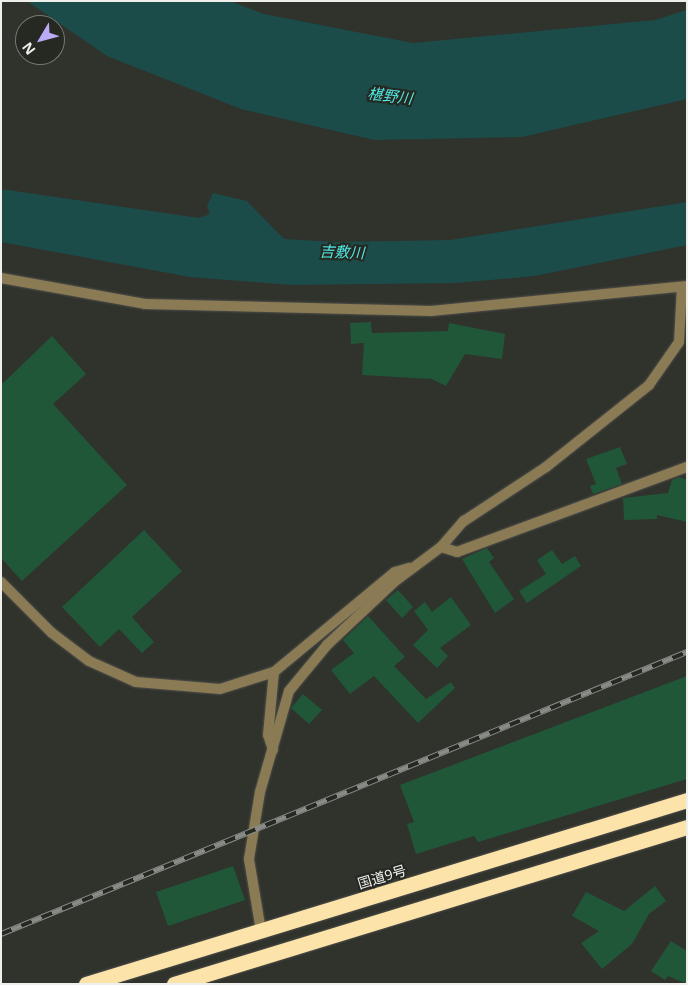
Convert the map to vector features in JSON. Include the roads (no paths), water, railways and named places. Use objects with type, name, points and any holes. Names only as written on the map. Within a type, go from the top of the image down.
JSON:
[{"type":"highway","name":"国道9号","points":[[86,984],[687,800]]},
{"type":"highway","points":[[174,984],[687,828]]},
{"type":"street","points":[[1,278],[145,304],[392,311],[431,311],[685,286],[679,342],[649,385],[546,467],[481,506],[441,547],[415,567],[300,673],[288,691],[260,792],[249,859],[261,930]]},
{"type":"street","points":[[441,547],[456,552],[687,467]]},
{"type":"street","points":[[1,582],[52,633],[89,661],[136,682],[220,689],[274,672],[395,572],[415,567]]},
{"type":"street","points":[[272,750],[268,735],[274,672]]},
{"type":"water","name":"椹野川","points":[[27,1],[230,1],[264,14],[413,43],[655,20],[687,10],[687,99],[522,137],[374,140],[241,109],[107,56],[65,27],[65,15],[47,15]]},
{"type":"water","name":"吉敷川","points":[[1,189],[199,218],[210,214],[207,206],[213,193],[247,201],[284,239],[336,242],[450,240],[687,202],[687,245],[535,276],[456,283],[291,285],[190,277],[1,242]]},
{"type":"railway","points":[[1,934],[687,652]]}]
